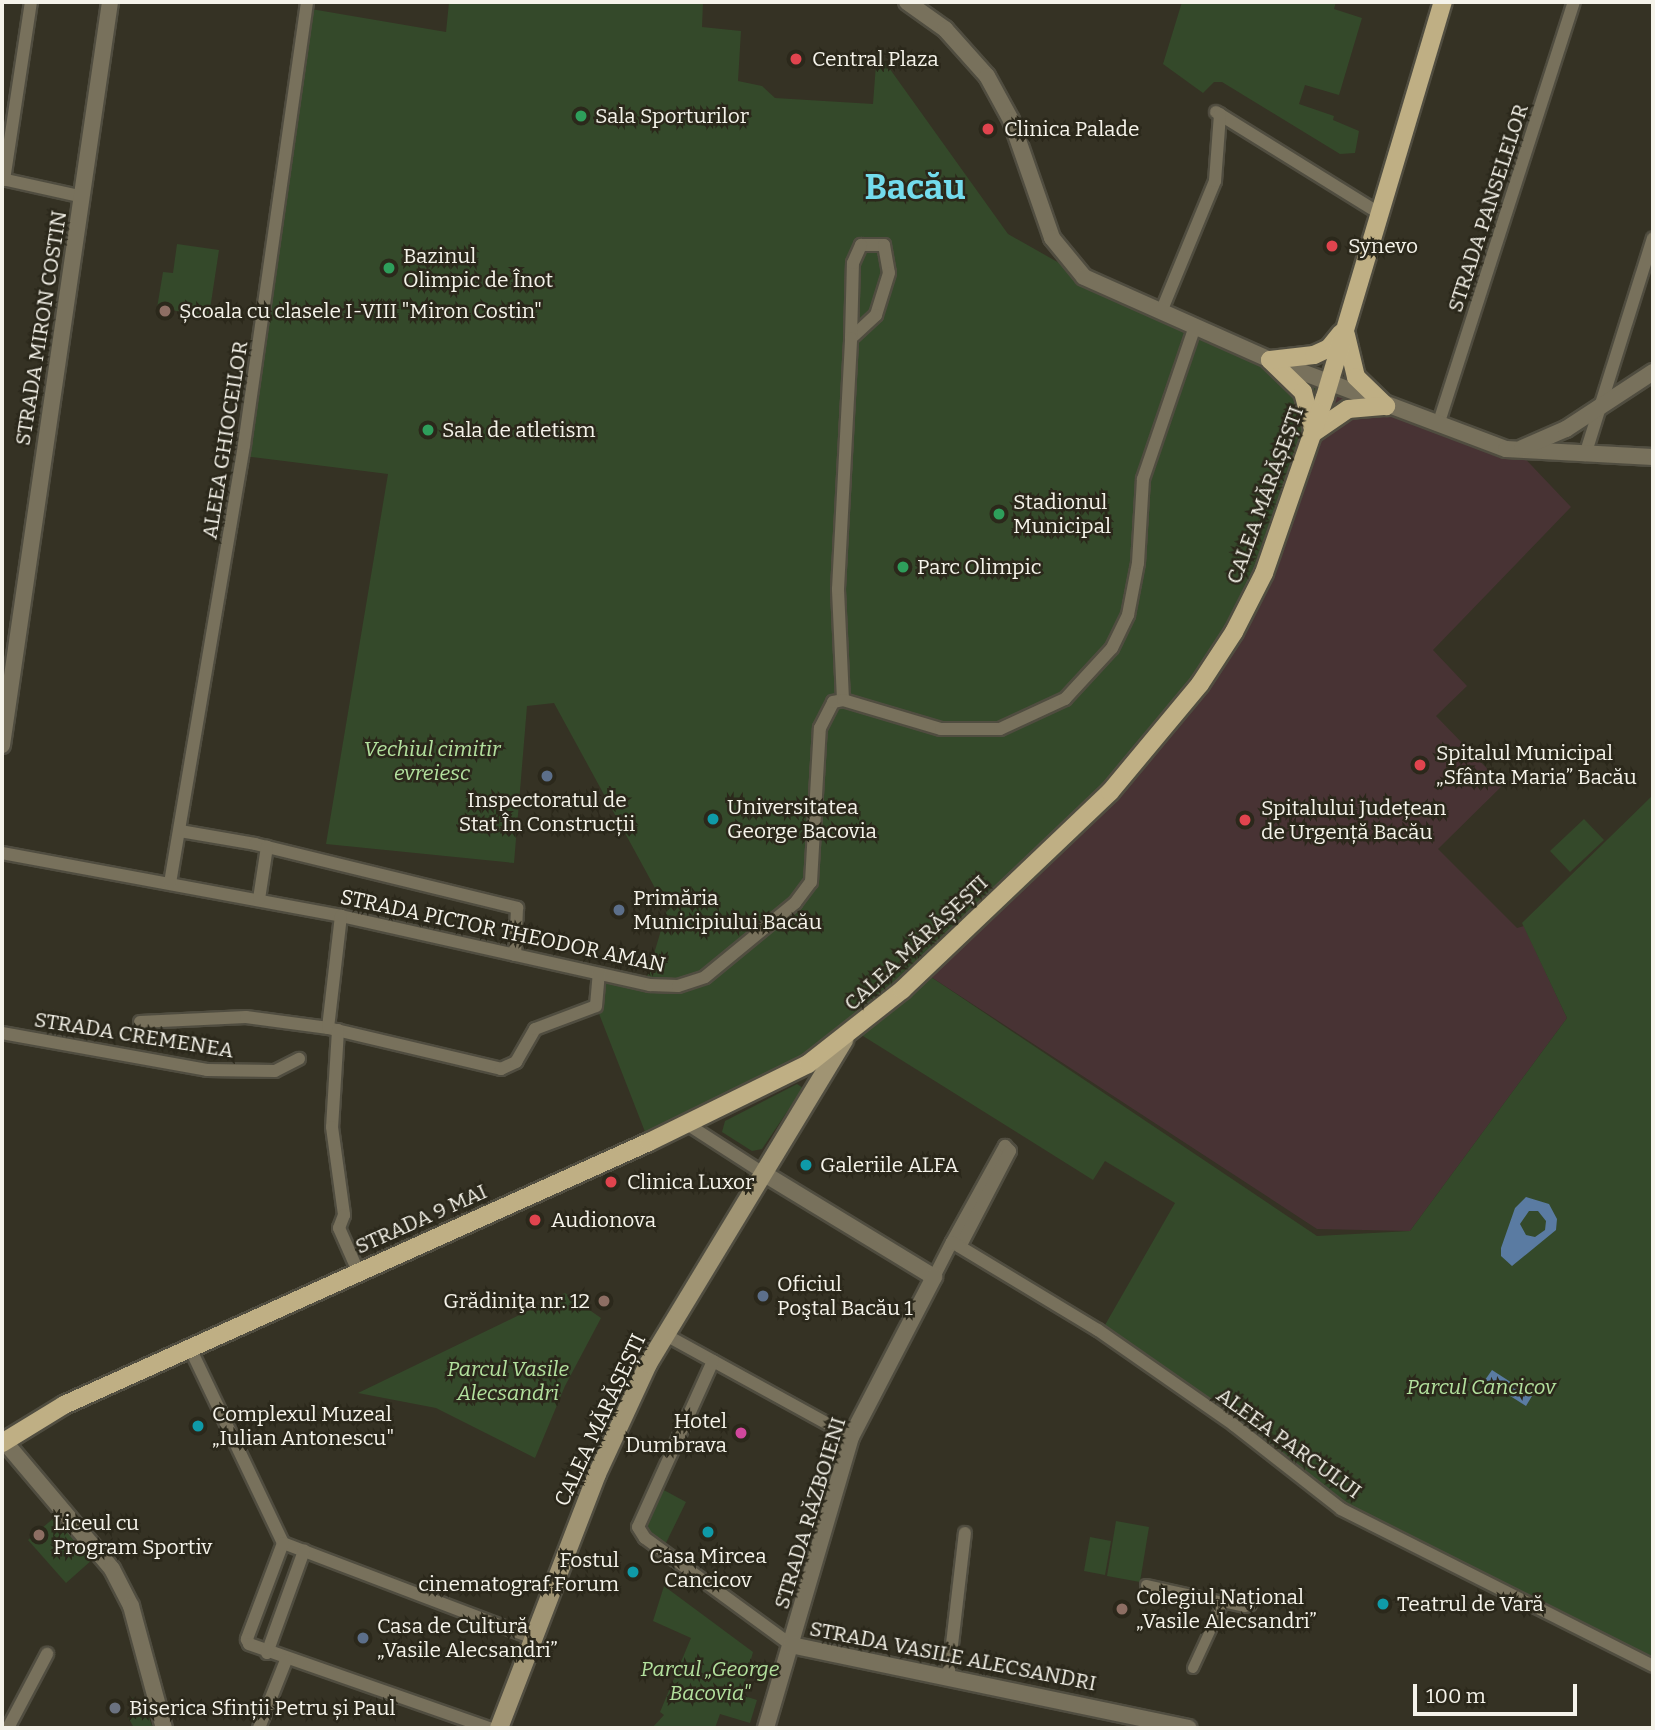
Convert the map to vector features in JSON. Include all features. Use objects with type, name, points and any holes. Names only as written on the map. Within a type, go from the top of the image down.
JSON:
[{"type":"main road","name":"CALEA MĂRĂȘEȘTI","points":[[499,1728],[601,1465],[664,1334],[849,1035],[1055,845],[1172,723],[1218,658],[1253,596],[1329,384],[1443,2]]},
{"type":"main road","points":[[1270,360],[1314,355],[1329,348],[1345,328]]},
{"type":"main road","points":[[1345,328],[1356,377],[1386,406]]},
{"type":"main road","points":[[1270,360],[1303,392],[1313,433],[1348,409],[1386,406]]},
{"type":"main road","name":"STRADA 9 MAI","points":[[3,1442],[64,1405],[687,1124],[787,1076],[849,1035]]},
{"type":"street","points":[[32,2],[3,179],[83,197]]},
{"type":"street","name":"STRADA MIRON COSTIN","points":[[2,744],[6,688],[83,197],[110,2]]},
{"type":"street","name":"ALEEA GHIOCEILOR","points":[[170,883],[245,442],[306,2]]},
{"type":"street","points":[[907,2],[969,54],[1003,101],[1052,239],[1069,265],[1084,277],[1194,329],[1329,384],[1438,425],[1517,450],[1653,457]]},
{"type":"street","name":"STRADA PANSELELOR","points":[[1438,425],[1574,2]]},
{"type":"street","points":[[1161,312],[1214,181],[1218,113],[1380,213]]},
{"type":"street","points":[[1585,455],[1653,238]]},
{"type":"street","points":[[851,338],[876,315],[884,301],[889,273],[884,245],[861,245],[855,252],[838,589],[843,700],[941,729],[1000,729],[1065,699],[1112,648],[1128,615],[1142,533],[1143,479],[1194,329]]},
{"type":"street","points":[[1517,450],[1559,432],[1653,372]]},
{"type":"street","name":"STRADA PICTOR THEODOR AMAN","points":[[2,853],[258,899],[599,974],[664,986],[691,982],[723,965],[795,903],[811,882],[820,728],[833,702],[843,700]]},
{"type":"street","points":[[180,831],[267,847],[516,908],[515,955]]},
{"type":"street","points":[[258,899],[267,847]]},
{"type":"street","points":[[341,916],[333,1029],[332,1127],[344,1215],[339,1228],[358,1271]]},
{"type":"street","points":[[140,1021],[246,1017],[333,1029],[501,1069],[516,1062],[535,1029],[596,1006],[599,974]]},
{"type":"street","name":"STRADA CREMENEA","points":[[2,1033],[207,1070],[275,1071],[299,1059]]},
{"type":"street","points":[[687,1124],[934,1277],[956,1245],[1009,1149],[1003,1147],[956,1245]]},
{"type":"street","name":"ALEEA PARCULUI","points":[[956,1245],[1098,1329],[1341,1509],[1653,1666]]},
{"type":"street","name":"STRADA RĂZBOIENI","points":[[766,1728],[851,1437],[934,1277]]},
{"type":"street","points":[[664,1334],[851,1437]]},
{"type":"street","points":[[190,1348],[283,1543],[533,1638]]},
{"type":"street","name":"STRADA VASILE ALECSANDRI","points":[[713,1361],[638,1527],[645,1538],[791,1645],[1188,1728]]},
{"type":"street","points":[[3,1442],[112,1569],[131,1606],[164,1728]]},
{"type":"street","points":[[948,1679],[958,1629],[965,1533]]},
{"type":"street","points":[[283,1543],[247,1639],[267,1653],[286,1660],[489,1728]]},
{"type":"street","points":[[267,1653],[304,1552]]},
{"type":"street","points":[[1146,1585],[1223,1603],[1251,1605]]},
{"type":"street","points":[[1193,1668],[1223,1603]]},
{"type":"street","points":[[8,1728],[47,1654]]},
{"type":"street","points":[[259,1728],[286,1660]]},
{"type":"shaded area","name":"Spitalului Județean de Urgență Bacău","points":[[1329,384],[1517,450],[1571,507],[1433,650],[1467,686],[1436,716],[1503,785],[1438,849],[1517,928],[1524,926],[1567,1018],[1410,1231],[1317,1229],[922,971]]},
{"type":"green space","name":"Parc Olimpic","points":[[449,2],[703,2],[702,27],[741,31],[738,81],[762,86],[775,98],[873,104],[877,51],[1008,234],[1084,277],[1329,384],[1276,543],[1172,723],[922,971],[1317,1236],[1410,1231],[1567,1018],[1522,923],[1653,795],[1653,1667],[1341,1509],[1101,1332],[1175,1203],[1105,1161],[1093,1180],[855,1031],[649,1142],[596,1006],[599,974],[645,984],[667,910],[554,703],[527,706],[514,863],[326,844],[388,474],[243,456],[311,9],[446,32]]},
{"type":"green space","points":[[1182,2],[1336,2],[1334,9],[1362,18],[1339,95],[1305,85],[1299,104],[1334,116],[1333,120],[1359,131],[1355,153],[1340,154],[1222,82],[1214,82],[1203,93],[1163,64]]},
{"type":"green space","points":[[177,244],[219,250],[209,316],[157,308],[163,272],[173,273]]},
{"type":"green space","points":[[1584,819],[1604,840],[1570,872],[1550,851]]},
{"type":"green space","points":[[797,1084],[803,1088],[762,1149],[752,1151],[722,1132],[725,1121]]},
{"type":"green space","name":"Parcul Vasile Alecsandri","points":[[565,1293],[601,1318],[565,1386],[535,1458],[436,1408],[358,1393]]},
{"type":"green space","points":[[660,1488],[686,1502],[665,1545],[641,1527]]},
{"type":"green space","points":[[55,1517],[93,1559],[66,1583],[28,1540]]},
{"type":"green space","points":[[1116,1521],[1149,1527],[1140,1582],[1107,1576]]},
{"type":"green space","points":[[1090,1537],[1111,1541],[1105,1575],[1084,1571]]},
{"type":"green space","name":"Parcul „George Bacovia\"","points":[[664,1586],[753,1652],[741,1695],[757,1700],[750,1723],[720,1714],[715,1728],[652,1728],[664,1715],[660,1712],[691,1638],[653,1621]]},
{"type":"green space","points":[[130,1697],[143,1701],[153,1728],[134,1728],[128,1717],[140,1710],[131,1704]]},
{"type":"water","points":[[1526,1197],[1549,1204],[1557,1219],[1556,1230],[1512,1266],[1501,1256],[1501,1248],[1515,1208]],"holes":[[[1529,1211],[1538,1211],[1546,1221],[1545,1230],[1535,1237],[1526,1235],[1520,1224]]]},
{"type":"water","points":[[1492,1370],[1532,1396],[1526,1406],[1485,1380]]},
{"type":"place","name":"Central Plaza","points":[[796,59]]},
{"type":"place","name":"Sala Sporturilor","points":[[581,116]]},
{"type":"place","name":"Clinica Palade","points":[[988,129]]},
{"type":"place","name":"Synevo","points":[[1332,246]]},
{"type":"place","name":"Bazinul Olimpic de Înot","points":[[389,268]]},
{"type":"place","name":"Școala cu clasele I-VIII \"Miron Costin\"","points":[[165,311]]},
{"type":"place","name":"Sala de atletism","points":[[428,430]]},
{"type":"place","name":"Stadionul Municipal","points":[[999,514]]},
{"type":"place","name":"Parc Olimpic","points":[[903,567]]},
{"type":"place","name":"Spitalul Municipal „Sfânta Maria” Bacău","points":[[1420,765]]},
{"type":"place","name":"Inspectoratul de Stat În Construcții","points":[[547,776]]},
{"type":"place","name":"Universitatea George Bacovia","points":[[713,819]]},
{"type":"place","name":"Spitalului Județean de Urgență Bacău","points":[[1245,820]]},
{"type":"place","name":"Primăria Municipiului Bacău","points":[[619,910]]},
{"type":"place","name":"Galeriile ALFA","points":[[806,1165]]},
{"type":"place","name":"Clinica Luxor","points":[[611,1182]]},
{"type":"place","name":"Audionova","points":[[535,1220]]},
{"type":"place","name":"Oficiul Poştal Bacău 1","points":[[763,1296]]},
{"type":"place","name":"Grădiniţa nr. 12","points":[[604,1301]]},
{"type":"place","name":"Complexul Muzeal „Iulian Antonescu\"","points":[[198,1426]]},
{"type":"place","name":"Hotel Dumbrava","points":[[741,1433]]},
{"type":"place","name":"Casa Mircea Cancicov","points":[[708,1532]]},
{"type":"place","name":"Liceul cu Program Sportiv","points":[[39,1535]]},
{"type":"place","name":"Fostul cinematograf Forum","points":[[633,1572]]},
{"type":"place","name":"Teatrul de Vară","points":[[1383,1604]]},
{"type":"place","name":"Colegiul Național „Vasile Alecsandri”","points":[[1122,1609]]},
{"type":"place","name":"Casa de Cultură „Vasile Alecsandri”","points":[[363,1638]]},
{"type":"place","name":"Biserica Sfinții Petru și Paul","points":[[115,1708]]},
{"type":"district","name":"Bacău","points":[[915,187]]},
{"type":"park label","name":"Vechiul cimitir evreiesc","points":[[432,761]]},
{"type":"park label","name":"Parcul Cancicov","points":[[1481,1387]]}]
